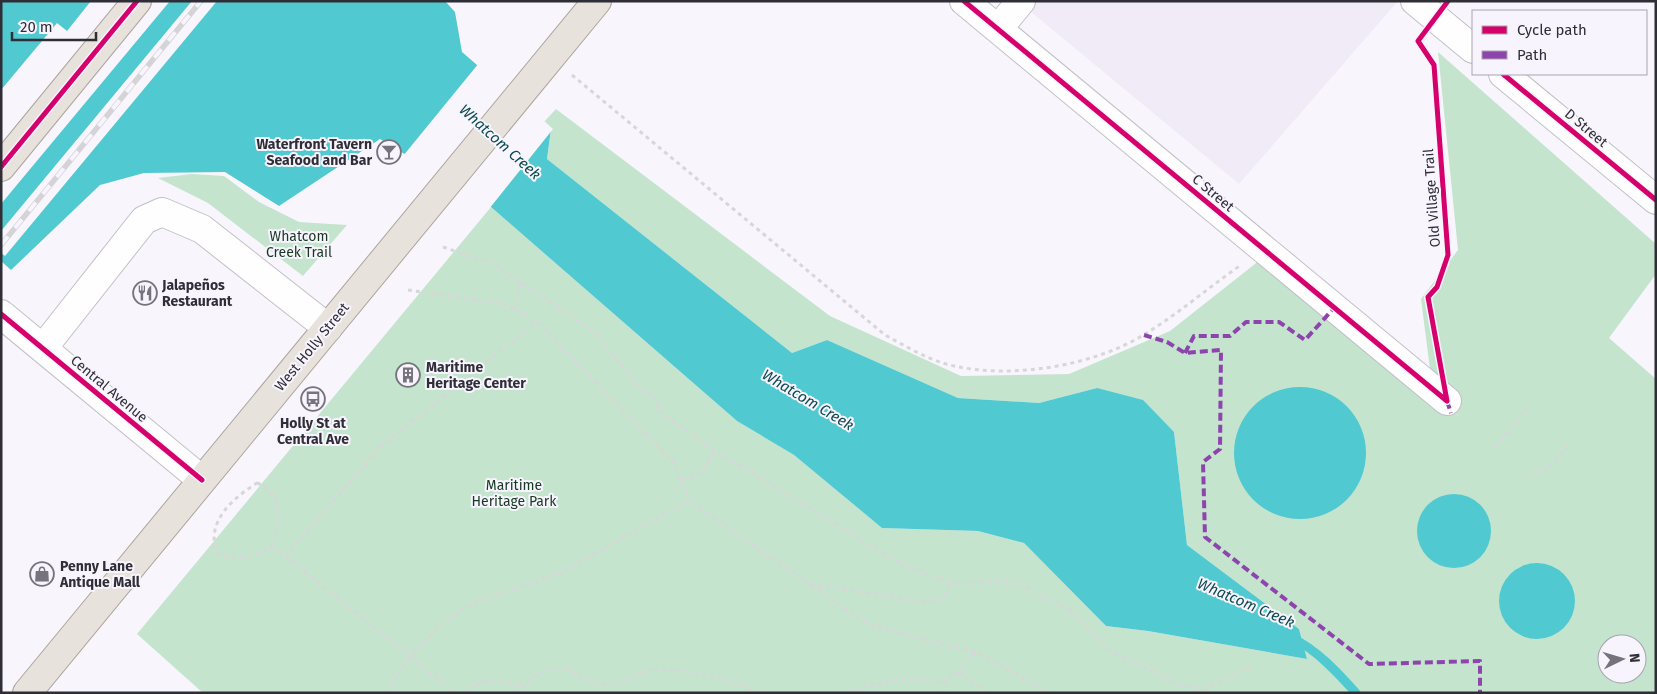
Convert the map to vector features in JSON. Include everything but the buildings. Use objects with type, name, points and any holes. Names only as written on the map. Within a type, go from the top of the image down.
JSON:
[{"type":"main road","points":[[1,167],[137,1]]},
{"type":"main road","name":"West Holly Street","points":[[27,693],[597,1]]},
{"type":"street","name":"C Street","points":[[964,1],[1447,401]]},
{"type":"street","points":[[998,29],[1021,1]]},
{"type":"street","points":[[1415,1],[1472,48]]},
{"type":"street","name":"D Street","points":[[1504,75],[1656,200]]},
{"type":"street","points":[[43,348],[144,220],[162,212],[202,229],[328,328]]},
{"type":"street","name":"Central Avenue","points":[[1,314],[202,480]]},
{"type":"path","points":[[548,60],[885,336],[921,354],[953,366],[980,371],[1017,372],[1049,368],[1094,356],[1144,335],[1263,248]]},
{"type":"path","points":[[443,248],[493,264],[595,332],[643,392],[654,395],[658,408],[665,416],[714,450],[899,563],[950,583],[1014,581],[1071,611],[1112,652],[1184,686],[1204,688],[1230,678],[1251,666]]},
{"type":"path","points":[[516,308],[520,281]]},
{"type":"path","points":[[408,290],[505,304],[516,308],[537,322],[672,462],[682,480],[689,500],[869,625],[975,652],[1052,693]]},
{"type":"path","points":[[286,556],[380,447],[537,322]]},
{"type":"path","points":[[1495,447],[1528,409]]},
{"type":"path","points":[[1527,475],[1539,474],[1550,468],[1569,443]]},
{"type":"path","points":[[682,480],[698,476],[707,467],[714,450]]},
{"type":"path","points":[[257,483],[264,486],[275,500],[280,520],[274,546],[254,556],[236,559],[217,553],[212,541],[219,519],[238,496],[257,483]]},
{"type":"path","points":[[385,693],[410,657],[445,621],[478,601],[560,573],[689,500]]},
{"type":"path","points":[[274,546],[455,693]]},
{"type":"path","points":[[809,583],[933,602],[942,600],[948,593],[950,583]]},
{"type":"path","points":[[839,693],[898,679],[945,681],[958,672],[975,652]]},
{"type":"path","points":[[516,693],[538,673],[547,669],[572,671],[595,683],[609,685],[646,672],[669,670],[713,677],[765,693]]},
{"type":"path","points":[[958,672],[988,693]]},
{"type":"path","points":[[463,693],[479,683],[492,680],[505,681],[522,688]]},
{"type":"path","points":[[942,693],[945,681]]},
{"type":"path","points":[[1183,693],[1184,686]]},
{"type":"shaded area","points":[[1018,1],[1398,1],[1239,184]]},
{"type":"green space","name":"Maritime Heritage Park","points":[[1438,52],[1656,244],[1656,274],[1609,338],[1656,379],[1656,693],[203,693],[137,634],[491,207],[737,421],[794,455],[882,528],[978,531],[1024,543],[1106,626],[1148,631],[1307,659],[1299,629],[1187,545],[1174,432],[1097,388],[1039,403],[958,398],[827,340],[792,353],[547,159],[551,130],[543,123],[556,109],[830,316],[961,376],[1069,374],[1170,331],[1279,245],[1431,377],[1421,299],[1458,250]]},
{"type":"green space","name":"Whatcom Creek Trail","points":[[192,174],[224,176],[259,202],[299,222],[347,225],[303,276],[208,203],[158,178]]},
{"type":"water","points":[[1,1],[445,1],[455,12],[462,52],[551,129],[547,159],[792,353],[827,340],[958,398],[1039,403],[1097,388],[1143,400],[1174,432],[1187,545],[1299,629],[1307,659],[1148,631],[1106,626],[1024,543],[978,531],[882,528],[794,455],[737,421],[491,207],[380,139],[279,206],[225,172],[144,173],[100,185],[11,270],[1,261]]},
{"type":"water","points":[[1300,387],[1313,388],[1325,392],[1347,406],[1361,428],[1365,440],[1365,466],[1361,478],[1347,500],[1325,514],[1313,518],[1300,519],[1287,518],[1275,514],[1253,500],[1239,478],[1235,466],[1234,453],[1235,440],[1239,428],[1253,406],[1275,392],[1287,388]]},
{"type":"water","points":[[1454,494],[1475,500],[1485,510],[1491,531],[1485,552],[1475,562],[1454,568],[1433,562],[1423,552],[1417,531],[1423,510],[1433,500]]},
{"type":"water","points":[[1537,563],[1552,566],[1564,574],[1572,586],[1575,601],[1572,616],[1564,628],[1552,636],[1537,639],[1522,636],[1510,628],[1502,616],[1499,601],[1502,586],[1510,574],[1522,566]]},
{"type":"pier","points":[[91,1],[170,1],[1,204],[1,90],[57,23],[67,31]]},
{"type":"pier","points":[[192,1],[217,1],[5,256],[1,253],[1,231]]},
{"type":"pier","points":[[479,63],[553,129],[489,209],[403,156]]},
{"type":"waterway","name":"Whatcom Creek","points":[[1292,638],[1310,648],[1356,693]]},
{"type":"railway","points":[[1,245],[201,1]]},
{"type":"marked path","points":[[1185,353],[1194,336],[1230,336],[1246,322],[1279,322],[1305,340],[1334,308]]},
{"type":"marked path","points":[[1144,335],[1167,342],[1185,353],[1221,350],[1220,449],[1203,462],[1205,537],[1369,664],[1480,661],[1480,693]]},
{"type":"marked path","points":[[1447,401],[1451,413]]},
{"type":"cycle path","points":[[1,167],[137,1]]},
{"type":"cycle path","points":[[964,1],[1447,401]]},
{"type":"cycle path","name":"Old Village Trail","points":[[1447,401],[1428,297],[1437,287],[1448,255],[1434,65],[1418,41],[1448,1]]},
{"type":"cycle path","points":[[1504,75],[1656,200]]},
{"type":"cycle path","points":[[1,314],[202,480]]},
{"type":"place","name":"Waterfront Tavern Seafood and Bar","points":[[389,152]]},
{"type":"place","name":"Jalapeños Restaurant","points":[[145,293]]},
{"type":"place","name":"Maritime Heritage Center","points":[[408,375]]},
{"type":"place","name":"Holly St at Central Ave","points":[[313,399]]},
{"type":"place","name":"Penny Lane Antique Mall","points":[[42,574]]}]
